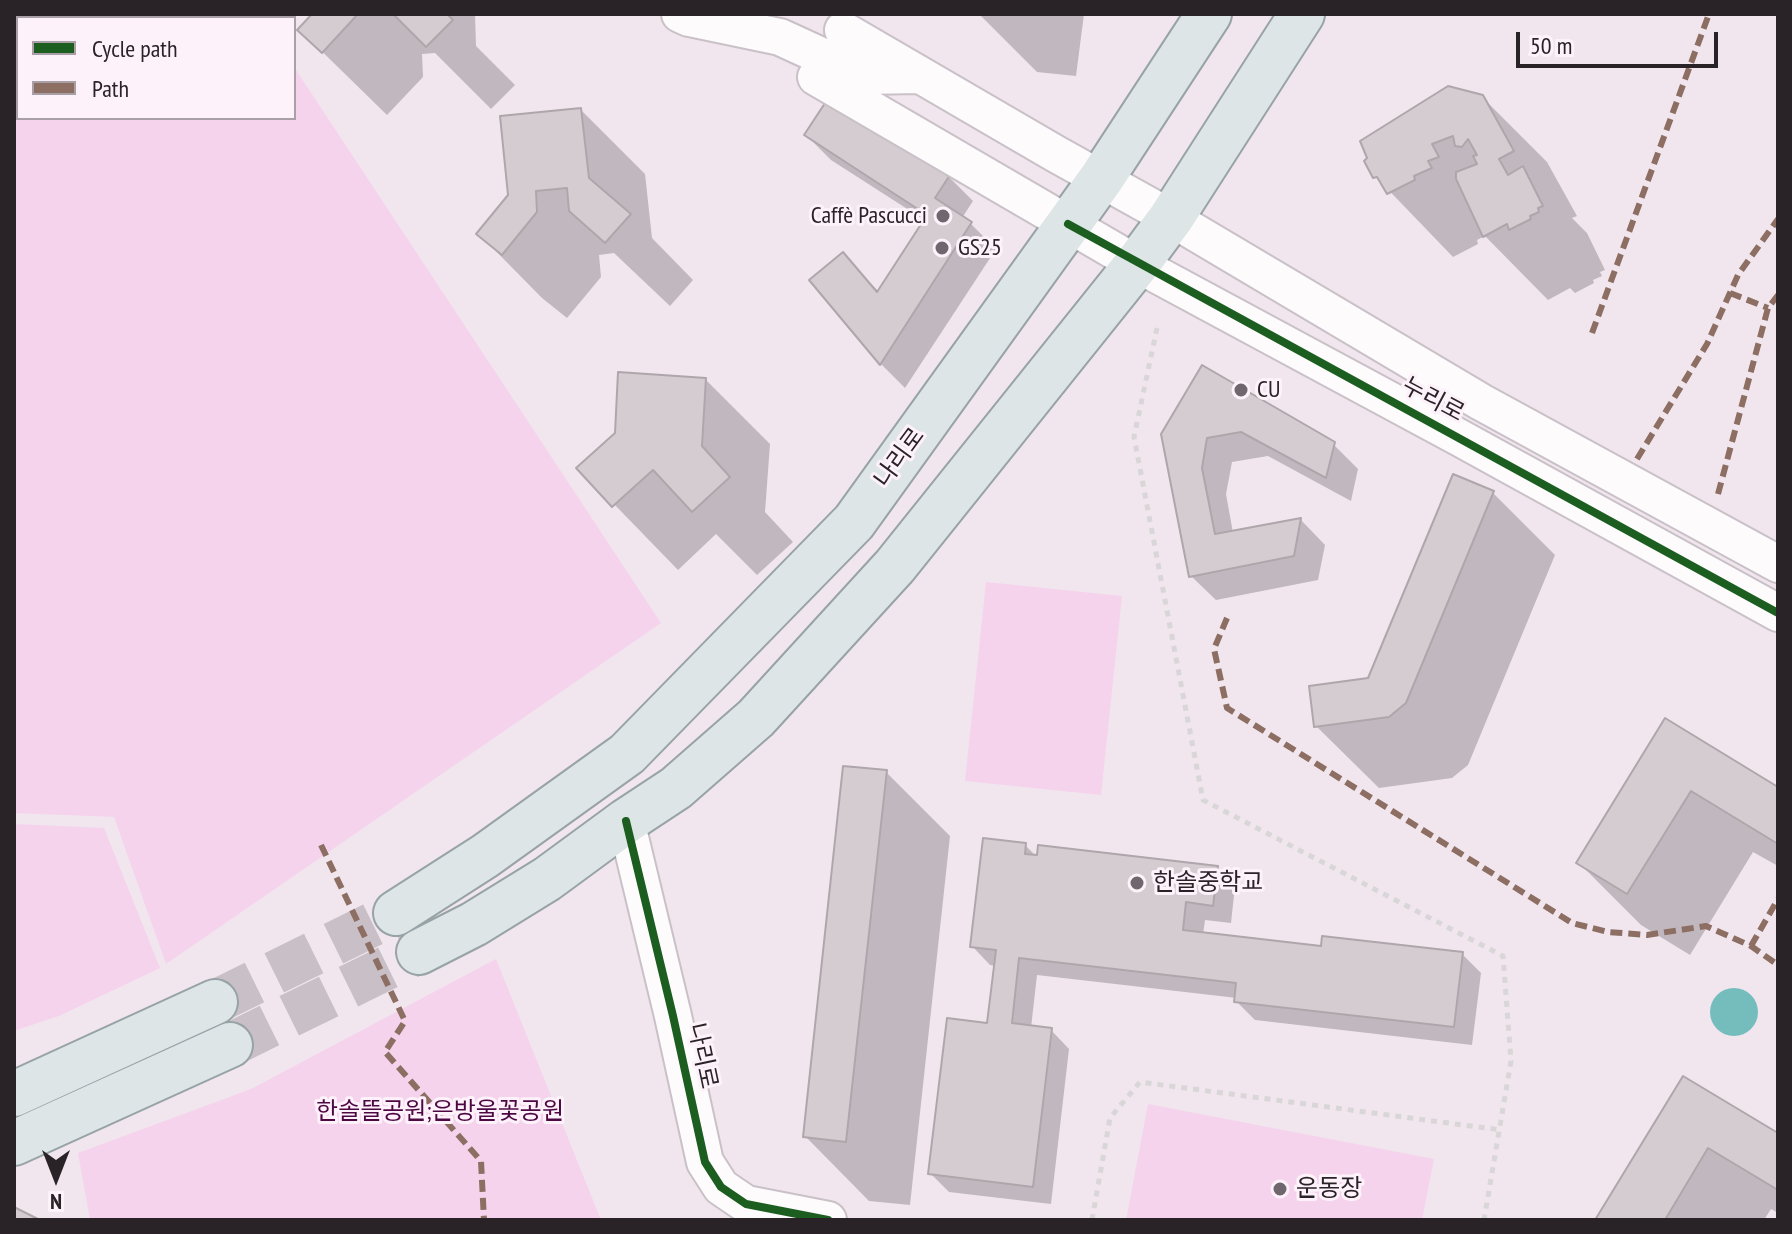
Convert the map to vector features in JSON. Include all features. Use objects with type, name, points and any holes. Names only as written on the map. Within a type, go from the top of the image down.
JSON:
[{"type":"main road","name":"나리로","points":[[396,913],[485,856],[627,754],[854,522],[1101,179],[1209,14]]},
{"type":"main road","points":[[419,952],[474,924],[547,879],[676,788],[756,718],[895,566],[1137,264],[1171,218],[1302,14]]},
{"type":"main road","points":[[14,1094],[215,1002]]},
{"type":"main road","points":[[14,1143],[230,1045]]},
{"type":"street","points":[[680,14],[780,37],[865,76],[920,75]]},
{"type":"street","name":"누리로","points":[[843,30],[1171,218],[1481,402],[1778,564]]},
{"type":"street","points":[[865,76],[897,124]]},
{"type":"street","name":"누리로","points":[[816,77],[1137,264],[1778,613]]},
{"type":"street","name":"나리로","points":[[626,821],[705,1162],[721,1187],[746,1204],[828,1220]]},
{"type":"path","points":[[1157,328],[1134,437],[1203,800],[1503,956],[1511,1061],[1484,1220]]},
{"type":"path","points":[[1092,1220],[1110,1118],[1140,1082],[1501,1130]]},
{"type":"green space","points":[[14,14],[259,14],[260,16],[16,16],[16,120],[296,120],[296,70],[661,623],[166,964],[114,817],[14,813]]},
{"type":"green space","points":[[986,582],[1122,596],[1101,795],[965,781]]},
{"type":"green space","points":[[14,824],[104,828],[160,968],[59,1016],[14,1031]]},
{"type":"green space","name":"한솔뜰공원;은방울꽃공원","points":[[496,959],[601,1220],[90,1220],[78,1153],[251,1089]]},
{"type":"green space","name":"운동장","points":[[1148,1104],[1434,1159],[1422,1220],[1126,1220]]},
{"type":"water","points":[[1734,988],[1743,989],[1751,995],[1757,1003],[1757,1021],[1751,1029],[1743,1035],[1734,1036],[1725,1035],[1717,1029],[1711,1021],[1710,1012],[1711,1003],[1717,995],[1725,989]]},
{"type":"building","points":[[312,14],[358,14],[322,53],[297,30]]},
{"type":"building","points":[[393,14],[447,14],[453,20],[426,47]]},
{"type":"building","points":[[1448,86],[1483,95],[1514,151],[1499,159],[1508,175],[1523,166],[1543,206],[1530,216],[1531,219],[1509,230],[1507,224],[1483,237],[1456,179],[1456,172],[1477,164],[1473,156],[1477,155],[1468,139],[1462,147],[1455,146],[1453,136],[1432,144],[1439,157],[1428,161],[1432,168],[1387,194],[1377,177],[1373,178],[1364,161],[1367,158],[1360,141]]},
{"type":"building","points":[[829,97],[950,175],[935,198],[972,222],[880,365],[809,280],[843,252],[877,292],[927,215],[804,135]]},
{"type":"building","points":[[581,108],[589,178],[631,214],[605,243],[569,211],[567,188],[536,191],[537,212],[502,255],[476,234],[508,195],[500,116]]},
{"type":"building","points":[[1202,365],[1335,442],[1326,478],[1241,432],[1207,438],[1202,468],[1215,534],[1301,518],[1294,556],[1189,577],[1161,434]]},
{"type":"building","points":[[618,372],[706,378],[702,446],[730,477],[692,512],[653,470],[612,507],[576,468],[615,433]]},
{"type":"building","points":[[1453,474],[1494,491],[1406,703],[1389,717],[1314,727],[1309,686],[1368,678]]},
{"type":"building","points":[[1665,718],[1778,787],[1778,844],[1691,791],[1627,894],[1576,863]]},
{"type":"building","points":[[843,766],[887,770],[846,1142],[803,1137]]},
{"type":"building","points":[[983,838],[1026,843],[1025,854],[1037,855],[1038,845],[1218,866],[1213,906],[1186,902],[1183,930],[1321,946],[1322,936],[1463,952],[1454,1027],[1234,1002],[1236,983],[1019,958],[1012,1023],[1052,1028],[1033,1187],[928,1174],[947,1018],[987,1023],[996,950],[970,947]]},
{"type":"building","points":[[1683,1076],[1778,1133],[1778,1190],[1708,1148],[1665,1220],[1595,1220]]},
{"type":"building","points":[[14,1207],[40,1220],[14,1220]]},
{"type":"tunnel","points":[[215,1002],[396,913]]},
{"type":"tunnel","points":[[230,1045],[419,952]]},
{"type":"marked path","points":[[1592,333],[1709,14]]},
{"type":"marked path","points":[[1637,459],[1707,344],[1738,275],[1778,219]]},
{"type":"marked path","points":[[1730,293],[1768,308]]},
{"type":"marked path","points":[[1718,494],[1768,308],[1778,295]]},
{"type":"marked path","points":[[1227,618],[1214,649],[1227,708],[1572,923],[1608,932],[1647,935],[1706,926],[1751,946],[1778,965]]},
{"type":"marked path","points":[[321,845],[405,1021],[385,1052],[481,1161],[484,1220]]},
{"type":"marked path","points":[[1751,946],[1778,899]]},
{"type":"cycle path","points":[[1068,224],[1778,613]]},
{"type":"cycle path","points":[[626,821],[705,1162],[721,1187],[746,1204],[828,1220]]},
{"type":"place","name":"Caffè Pascucci","points":[[943,216]]},
{"type":"place","name":"GS25","points":[[942,248]]},
{"type":"place","name":"CU","points":[[1241,390]]},
{"type":"place","name":"한솔중학교","points":[[1137,883]]},
{"type":"place","name":"운동장","points":[[1280,1189]]}]
